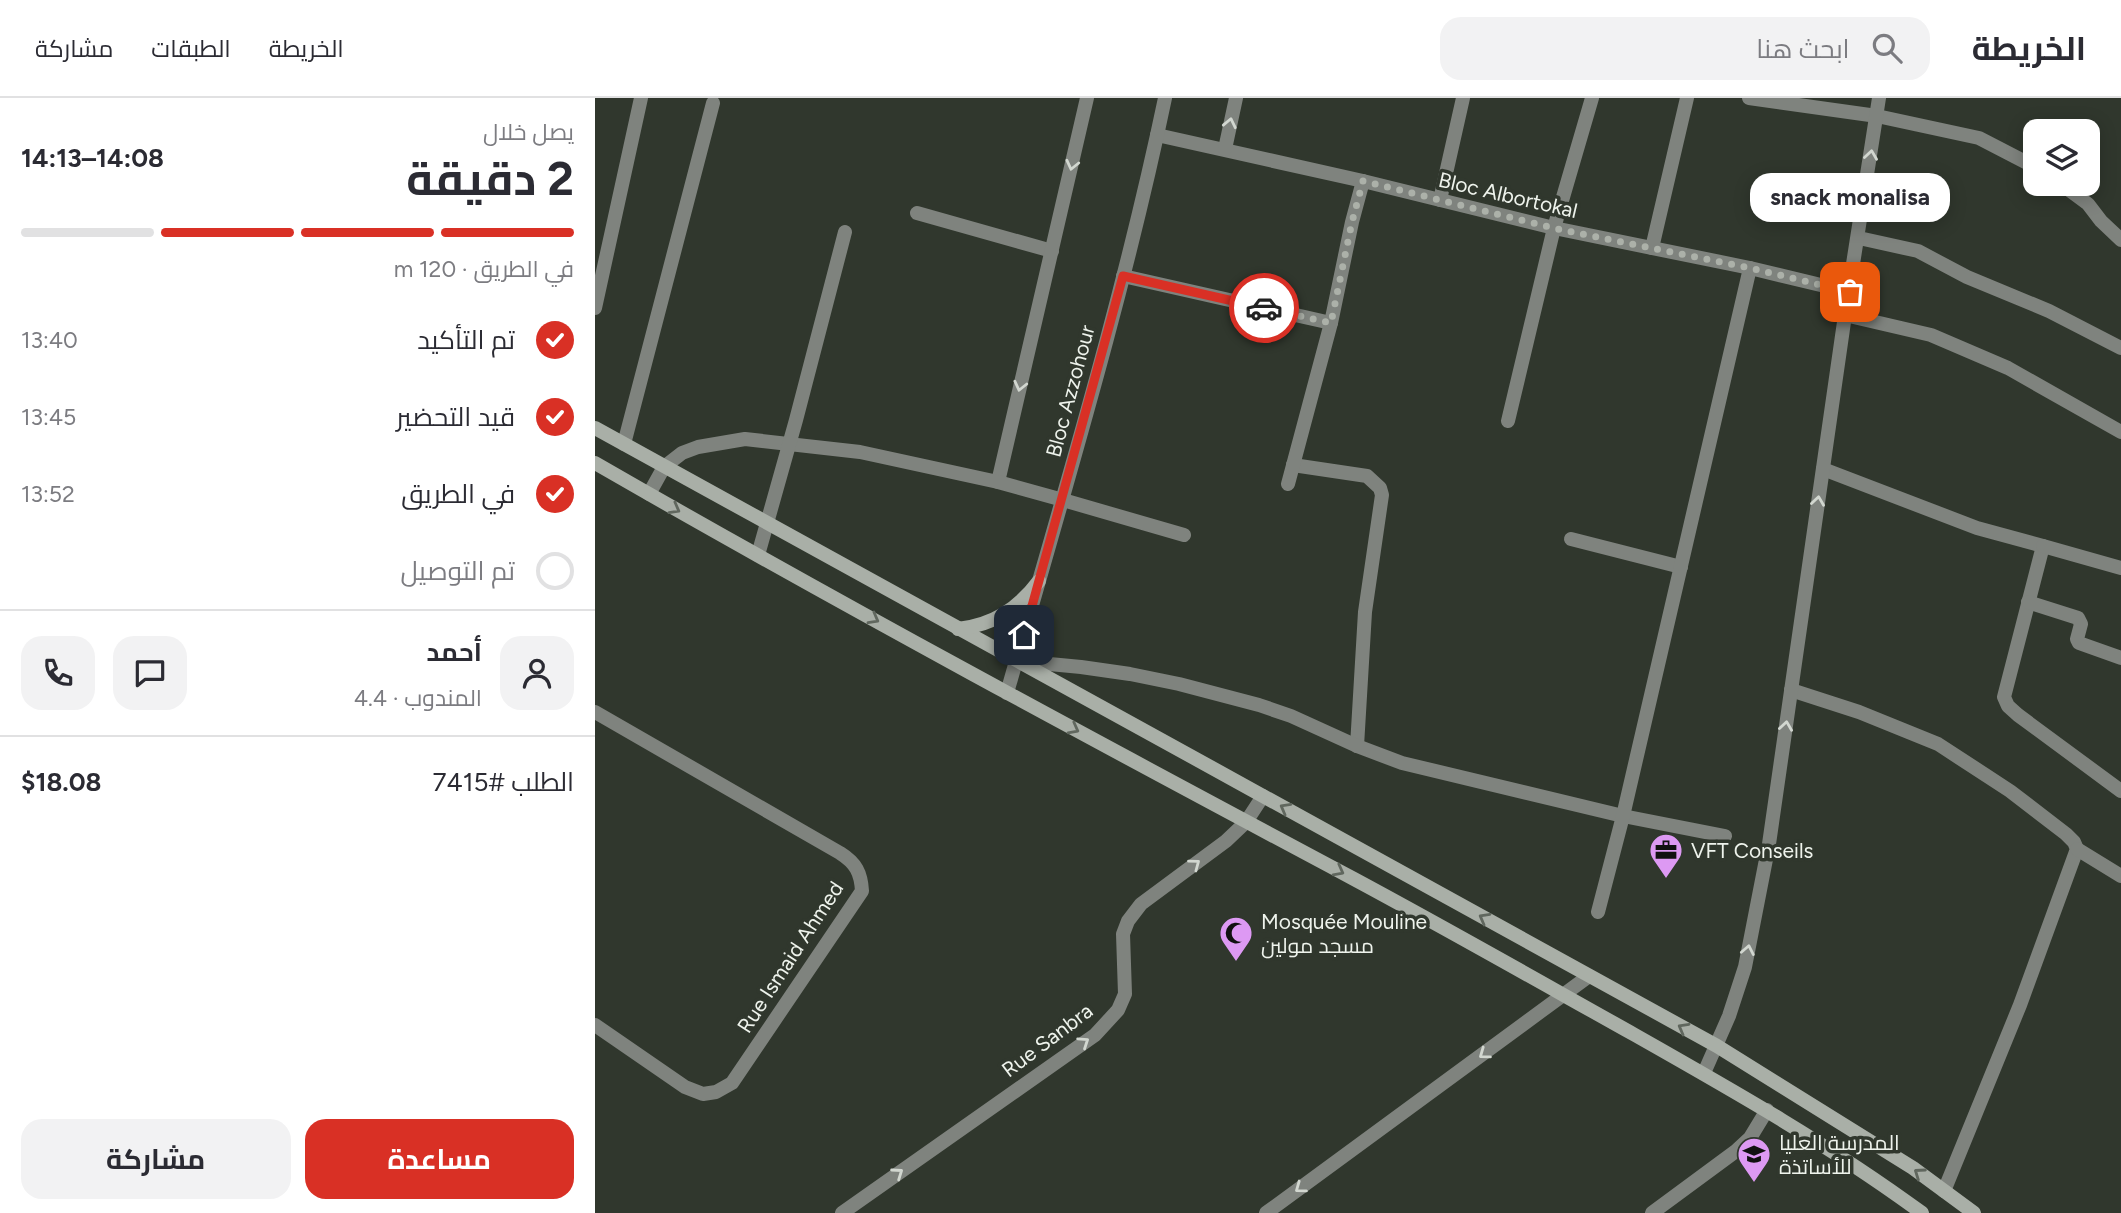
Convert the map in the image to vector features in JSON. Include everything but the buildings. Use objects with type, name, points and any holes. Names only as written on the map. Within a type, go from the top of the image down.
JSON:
[{"type":"main road","points":[[595,428],[1717,1046],[1913,1168],[1974,1213]]},
{"type":"main road","points":[[595,463],[1007,693],[1456,934],[1704,1073],[1767,1110],[1922,1213]]},
{"type":"main road","points":[[958,629],[988,623],[1003,616],[1017,607],[1039,581]]},
{"type":"street","points":[[595,308],[641,98]]},
{"type":"street","points":[[998,482],[1087,98]]},
{"type":"street","name":"Bloc Azzohour","points":[[1007,693],[1063,500],[1123,276],[1165,98]]},
{"type":"street","points":[[1225,149],[1236,98]]},
{"type":"street","points":[[1440,200],[1464,98]]},
{"type":"street","points":[[1508,421],[1553,228],[1592,98]]},
{"type":"street","points":[[1652,248],[1686,98]]},
{"type":"street","points":[[1749,98],[1877,116],[1979,138],[2023,161]]},
{"type":"street","points":[[1704,1073],[1717,1046],[1745,967],[1769,844],[1879,98]]},
{"type":"street","points":[[624,444],[713,103]]},
{"type":"street","name":"Bloc Albortokal","points":[[1157,135],[1363,181],[1553,228],[1750,268],[1850,292]]},
{"type":"street","points":[[1288,484],[1331,323],[1363,181]]},
{"type":"street","points":[[2077,196],[2121,240]]},
{"type":"street","points":[[917,213],[1052,251]]},
{"type":"street","points":[[758,555],[845,232]]},
{"type":"street","points":[[1859,238],[1918,251],[1967,277],[2049,311],[2121,348]]},
{"type":"street","points":[[1598,912],[1623,817],[1750,268]]},
{"type":"street","points":[[1123,276],[1331,323]]},
{"type":"street","points":[[1845,316],[1931,335],[2008,368],[2121,432]]},
{"type":"street","points":[[649,494],[664,467],[682,453],[698,447],[745,439],[860,452],[998,482],[1184,535]]},
{"type":"street","points":[[1293,465],[1367,476],[1380,488],[1382,495],[1365,612],[1357,746]]},
{"type":"street","points":[[1823,470],[1977,528],[2121,568]]},
{"type":"street","points":[[1571,539],[1681,566]]},
{"type":"street","points":[[2043,547],[2004,697],[2008,706],[2121,791]]},
{"type":"street","points":[[2028,602],[2078,618],[2081,624],[2077,641],[2121,658]]},
{"type":"street","points":[[1016,661],[1093,669],[1179,684],[1270,709],[1402,763],[1623,817],[1725,836]]},
{"type":"street","points":[[1791,690],[1859,712],[1938,744],[2010,791],[2066,834],[2077,849],[2121,876]]},
{"type":"street","name":"Rue Ismaid Ahmed","points":[[595,712],[851,860],[861,877],[862,891],[732,1083],[716,1092],[703,1094],[685,1087],[595,1025]]},
{"type":"street","name":"Rue Sanbra","points":[[842,1213],[1101,1029],[1118,1010],[1125,995],[1123,934],[1128,921],[1141,904],[1226,841],[1246,822],[1263,796]]},
{"type":"street","points":[[1944,1191],[2020,1005],[2077,849]]},
{"type":"street","points":[[1266,1213],[1589,976]]},
{"type":"street","points":[[1652,1213],[1736,1151],[1750,1138],[1767,1110]]},
{"type":"way so far","points":[[1264,308],[1331,323],[1363,181],[1553,228],[1750,268],[1850,292]]},
{"type":"place","name":"snack monalisa","points":[[1850,292]]},
{"type":"place","name":"VFT Conseils","points":[[1666,880]]},
{"type":"place","name":"Mosquée Mouline مسجد مولين","points":[[1236,963]]},
{"type":"place","name":"المدرسة العليا للأساتذة","points":[[1754,1184]]},
{"type":"route","points":[[1024,635],[1123,276],[1264,308]]}]
